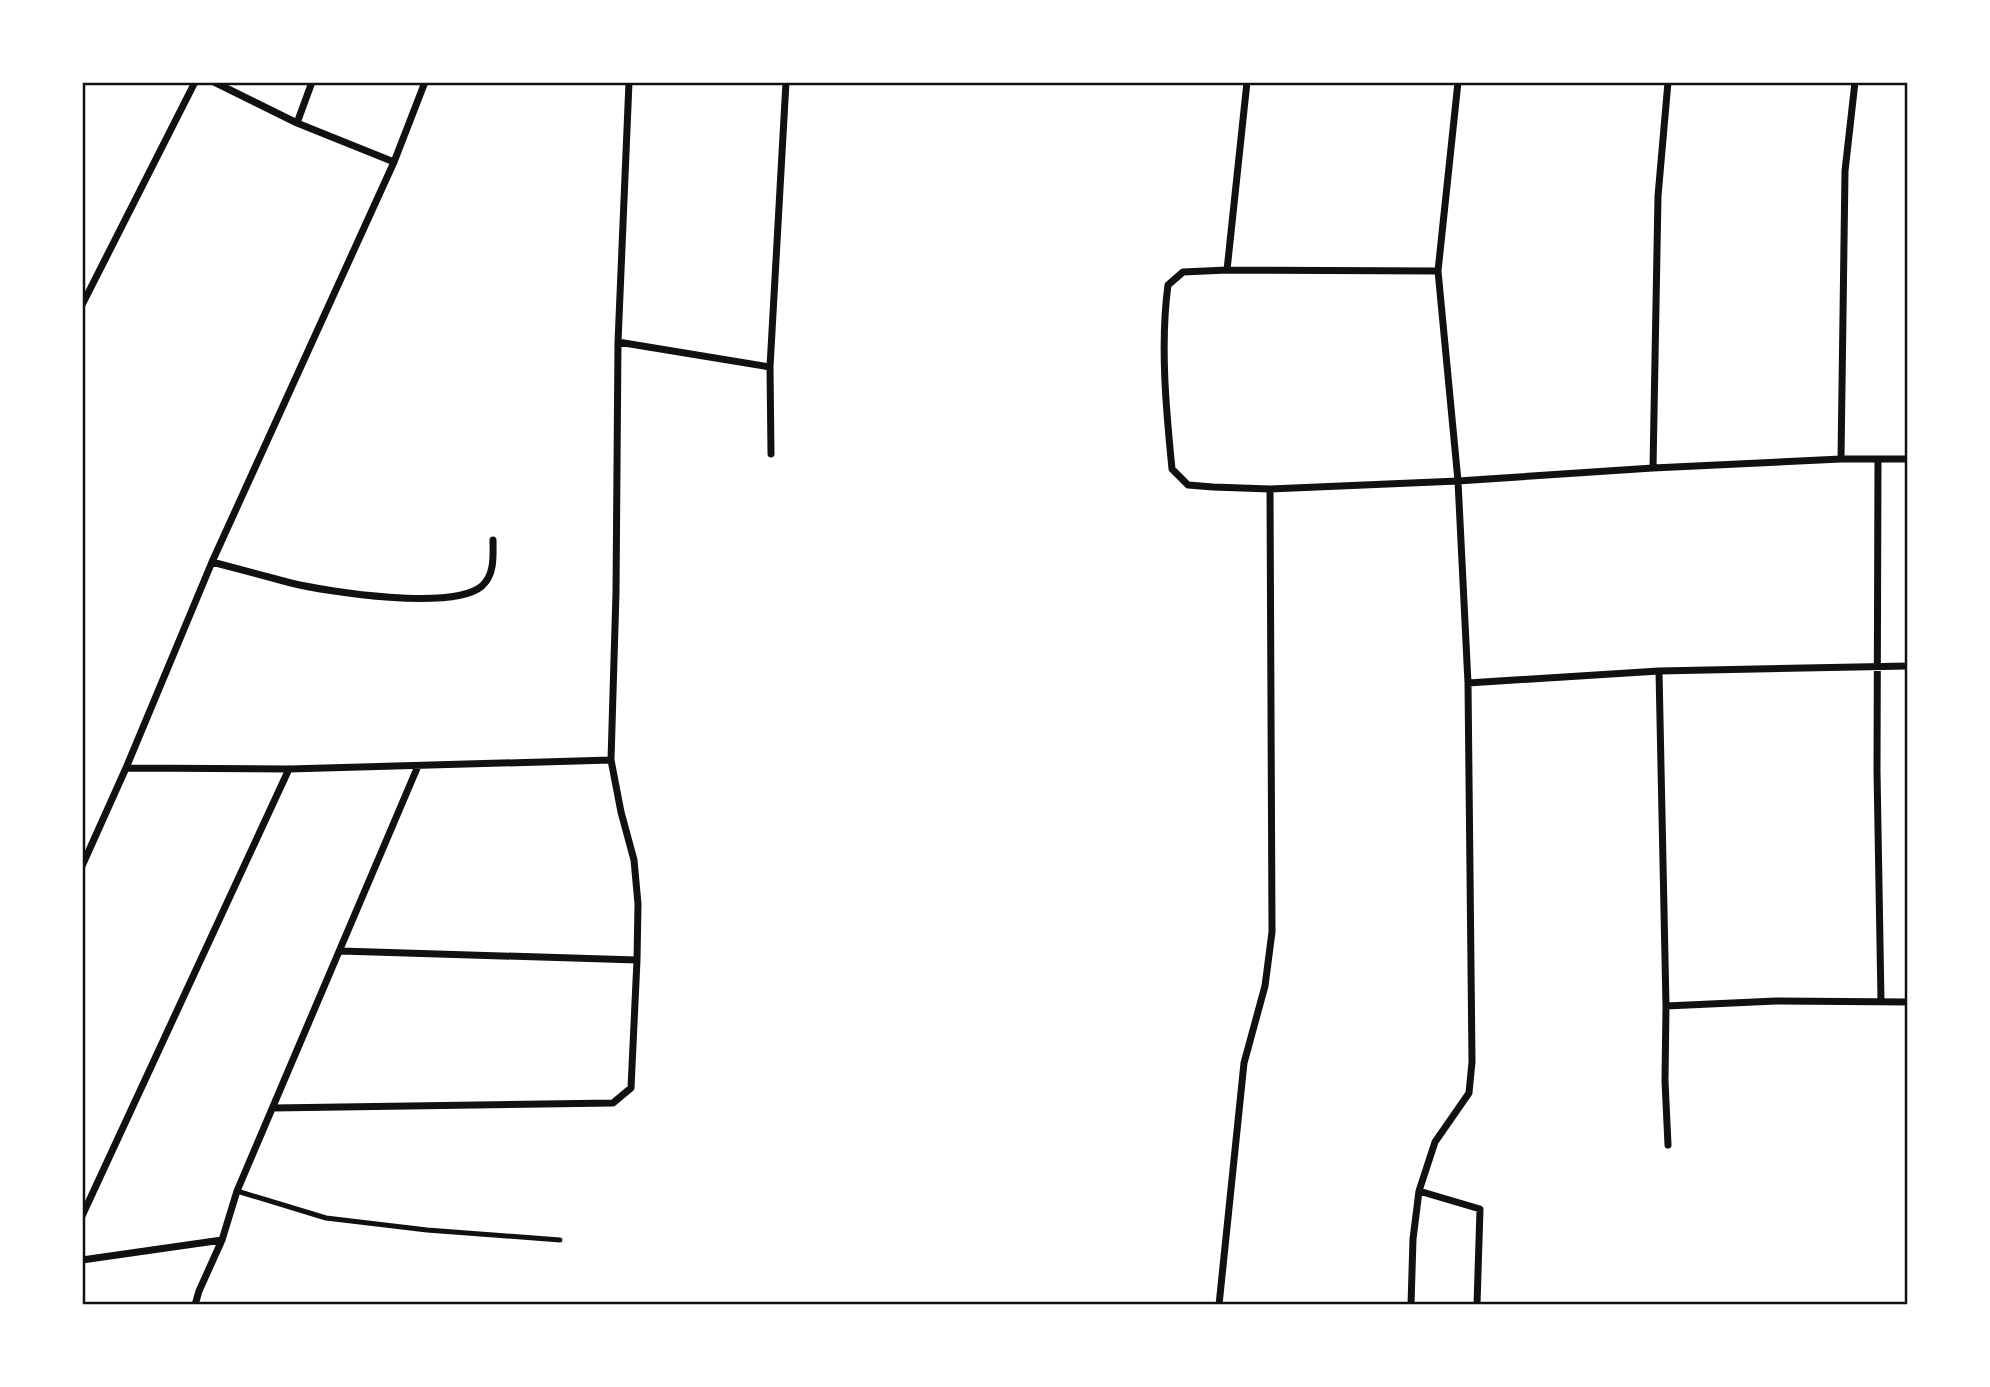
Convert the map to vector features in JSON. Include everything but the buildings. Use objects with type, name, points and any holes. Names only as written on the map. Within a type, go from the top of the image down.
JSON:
[{"type":"street","points":[[82,305],[195,82]]},
{"type":"street","points":[[214,82],[297,123],[394,162]]},
{"type":"street","points":[[297,123],[312,82]]},
{"type":"street","points":[[82,866],[212,562],[394,162],[425,82]]},
{"type":"street","points":[[274,1108],[613,1103],[631,1088],[638,960],[638,904],[634,860],[611,760],[616,593],[618,342],[629,82]]},
{"type":"street","points":[[771,454],[770,367],[786,82]]},
{"type":"street","points":[[1227,270],[1247,82]]},
{"type":"street","points":[[1411,1305],[1413,1239],[1419,1191],[1435,1142],[1469,1093],[1472,1062],[1468,682],[1458,481],[1438,271],[1458,82]]},
{"type":"street","points":[[1653,468],[1658,196],[1668,82]]},
{"type":"street","points":[[1841,459],[1845,172],[1855,82]]},
{"type":"street","points":[[1438,271],[1183,271],[1168,285],[1166,305],[1165,348],[1172,469],[1188,485],[1270,489],[1841,459],[1908,459]]},
{"type":"street","points":[[618,342],[770,367]]},
{"type":"street","points":[[1878,460],[1877,771],[1881,1001]]},
{"type":"street","points":[[1219,1305],[1244,1063],[1265,986],[1272,932],[1270,489]]},
{"type":"street","points":[[212,562],[293,583],[373,596],[431,598],[461,595],[484,584],[492,570],[493,540]]},
{"type":"street","points":[[1468,682],[1659,671],[1908,666]]},
{"type":"street","points":[[1659,671],[1668,1145]]},
{"type":"street","points":[[126,768],[289,769],[611,760]]},
{"type":"street","points":[[195,1305],[222,1240],[237,1191],[418,766]]},
{"type":"street","points":[[82,1216],[289,769]]},
{"type":"street","points":[[341,951],[638,960]]},
{"type":"street","points":[[1666,1006],[1776,1001],[1908,1002]]},
{"type":"street","points":[[1419,1191],[1479,1209],[1477,1305]]},
{"type":"street","points":[[82,1259],[222,1240]]},
{"type":"lane","points":[[237,1191],[326,1218],[427,1230],[560,1240]]}]
